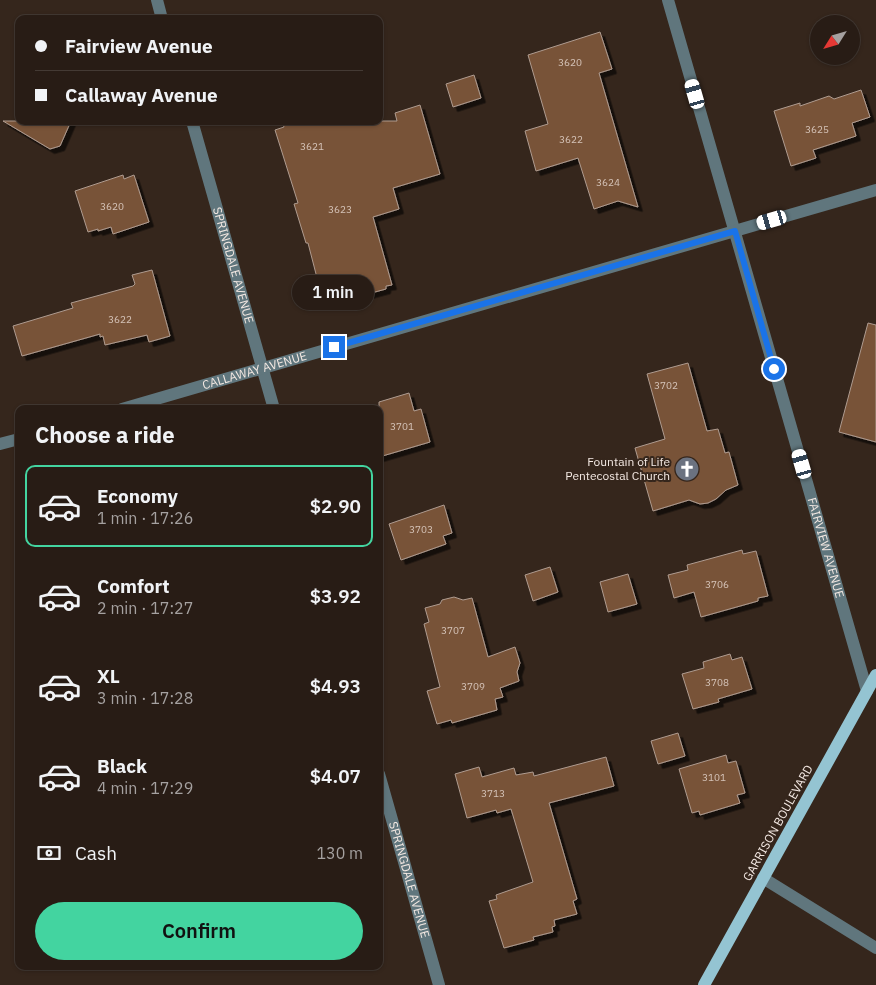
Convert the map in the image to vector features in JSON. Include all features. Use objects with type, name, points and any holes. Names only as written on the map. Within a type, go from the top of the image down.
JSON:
[{"type":"main road","name":"GARRISON BOULEVARD","points":[[704,985],[876,675]]},
{"type":"street","points":[[157,0],[161,15]]},
{"type":"street","name":"FAIRVIEW AVENUE","points":[[668,0],[867,691]]},
{"type":"street","name":"SPRINGDALE AVENUE","points":[[193,125],[273,405]]},
{"type":"street","name":"CALLAWAY AVENUE","points":[[136,405],[876,190]]},
{"type":"street","points":[[0,444],[15,440]]},
{"type":"street","name":"SPRINGDALE AVENUE","points":[[383,788],[439,985]]},
{"type":"street","points":[[763,878],[876,948]]},
{"type":"building","points":[[600,32],[612,69],[599,73],[638,207],[618,201],[594,209],[578,158],[536,171],[525,131],[548,124],[528,55]]},
{"type":"building","points":[[474,75],[481,98],[453,107],[446,84]]},
{"type":"building","points":[[861,90],[870,117],[852,123],[856,136],[813,150],[816,158],[791,166],[774,111],[800,103],[800,106],[829,96],[834,99]]},
{"type":"building","points":[[420,105],[440,174],[393,188],[399,209],[373,217],[392,285],[386,286],[386,289],[349,299],[347,294],[323,301],[308,243],[306,243],[294,204],[298,203],[275,130],[284,127],[283,125],[383,125],[383,121],[397,121],[395,113]]},
{"type":"building","points":[[3,121],[15,121],[15,125],[69,125],[60,146],[50,149]]},
{"type":"building","points":[[123,175],[124,179],[134,175],[149,222],[113,234],[111,227],[88,232],[75,191]]},
{"type":"building","points":[[152,270],[170,336],[149,342],[147,335],[105,345],[103,336],[100,337],[100,334],[22,356],[13,326],[73,308],[71,303],[133,286],[135,284],[132,275]]},
{"type":"building","points":[[868,323],[876,325],[876,442],[839,432]]},
{"type":"building","name":"Fountain of Life Pentecostal Church","points":[[688,363],[707,431],[718,429],[725,453],[729,452],[738,485],[726,490],[708,503],[700,504],[689,500],[653,511],[635,448],[665,439],[647,374]]},
{"type":"building","points":[[409,393],[414,411],[421,409],[430,442],[383,456],[383,405],[379,405],[379,402]]},
{"type":"building","points":[[444,505],[452,533],[443,536],[446,544],[401,560],[389,524]]},
{"type":"building","points":[[742,550],[743,554],[756,551],[768,596],[758,598],[758,601],[701,617],[694,592],[674,598],[668,575],[688,570],[687,565]]},
{"type":"building","points":[[550,567],[558,592],[533,601],[525,575]]},
{"type":"building","points":[[628,574],[637,604],[608,612],[600,582]]},
{"type":"building","points":[[454,597],[463,600],[472,598],[488,657],[515,647],[520,663],[517,672],[519,681],[500,688],[503,697],[495,699],[497,710],[452,723],[451,720],[437,724],[427,691],[440,687],[424,624],[429,622],[425,608],[440,604],[442,600]]},
{"type":"building","points":[[730,654],[732,660],[742,657],[752,689],[718,699],[719,702],[693,709],[682,674],[704,668],[703,662]]},
{"type":"building","points":[[678,733],[685,756],[658,764],[651,741]]},
{"type":"building","points":[[726,755],[728,763],[736,761],[745,793],[737,795],[740,803],[700,815],[699,811],[692,813],[679,769]]},
{"type":"building","points":[[606,757],[614,786],[549,803],[577,899],[573,901],[577,914],[554,920],[553,932],[533,937],[534,940],[504,948],[489,901],[497,899],[496,895],[533,882],[511,809],[497,813],[496,810],[467,818],[455,774],[479,767],[482,777],[514,768],[516,775],[533,772],[534,776]]},
{"type":"place","name":"Fountain of Life Pentecostal Church","points":[[687,469]]},
{"type":"route","points":[[334,347],[735,231],[774,369]]}]
